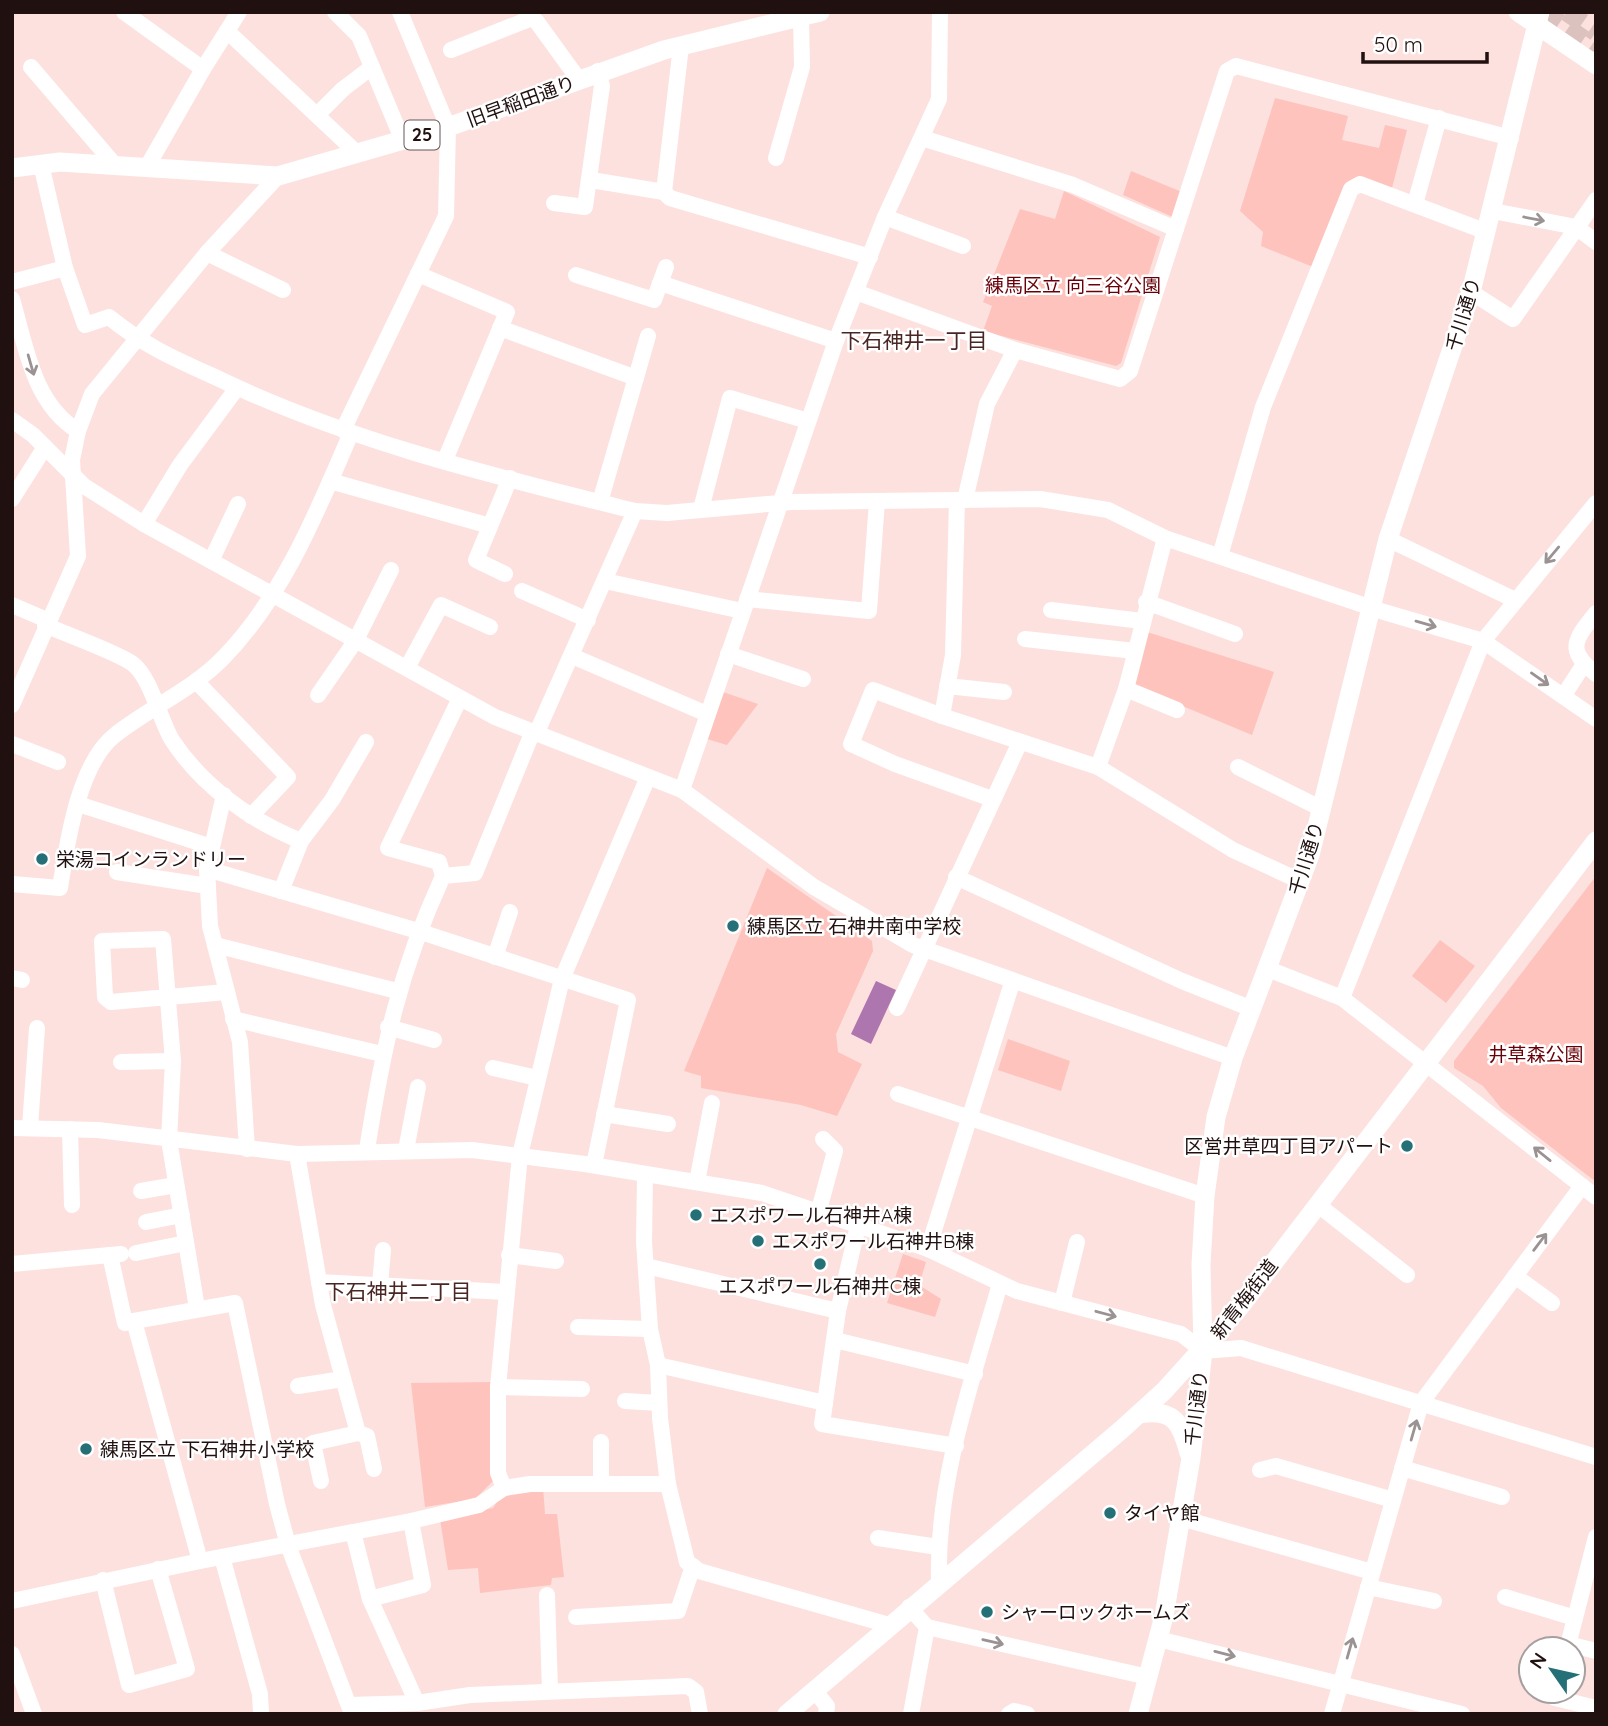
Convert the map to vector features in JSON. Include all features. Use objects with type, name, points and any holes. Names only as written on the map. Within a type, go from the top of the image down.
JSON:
[{"type":"main road","points":[[1518,12],[1539,18],[1596,65]]},
{"type":"main road","name":"旧早稲田通り","points":[[12,168],[60,162],[278,176],[448,127],[598,71],[681,46],[811,15]]},
{"type":"main road","name":"千川通り","points":[[1138,1714],[1158,1639],[1191,1458],[1203,1351],[1201,1264],[1205,1196],[1216,1117],[1233,1058],[1300,881],[1322,808],[1388,539],[1471,292],[1539,18]]},
{"type":"main road","name":"新青梅街道","points":[[787,1714],[909,1607],[1139,1414],[1203,1351],[1239,1308],[1596,841]]},
{"type":"main road","points":[[1139,1414],[1156,1411],[1170,1415],[1184,1435],[1191,1458]]},
{"type":"street","points":[[124,12],[202,69]]},
{"type":"street","points":[[147,167],[202,69],[239,12]]},
{"type":"street","points":[[335,12],[359,36],[403,141]]},
{"type":"street","points":[[12,884],[60,888],[78,804],[90,769],[112,737],[196,681],[223,658],[273,596],[330,481],[347,431],[446,216],[448,127],[400,12]]},
{"type":"street","points":[[682,790],[836,341],[885,217],[939,100],[940,12]]},
{"type":"street","points":[[451,50],[529,15],[579,80]]},
{"type":"street","points":[[776,158],[802,67],[811,15]]},
{"type":"street","points":[[227,31],[358,154]]},
{"type":"street","points":[[664,192],[681,46]]},
{"type":"street","points":[[856,292],[1015,350],[1121,379],[1130,371],[1227,71],[1236,66],[1511,138]]},
{"type":"street","points":[[31,67],[114,164]]},
{"type":"street","points":[[317,115],[343,89],[372,67]]},
{"type":"street","points":[[554,203],[585,207],[591,180],[602,86],[598,71]]},
{"type":"street","points":[[1415,205],[1439,118]]},
{"type":"street","points":[[922,138],[1073,185],[1176,229]]},
{"type":"street","points":[[41,164],[65,268],[85,325],[109,317],[137,341],[237,388],[347,431],[635,511],[701,509],[779,502],[1040,499],[1108,510],[1165,538],[1370,607],[1483,641],[1596,719]]},
{"type":"street","points":[[13,702],[78,556],[72,473],[78,431],[92,394],[208,253],[278,176]]},
{"type":"street","points":[[591,180],[664,192],[670,198],[870,257]]},
{"type":"street","points":[[1220,556],[1263,407],[1351,189],[1360,184],[1487,232]]},
{"type":"street","points":[[1471,292],[1513,319],[1596,200]]},
{"type":"street","points":[[1493,211],[1576,227],[1596,242]]},
{"type":"street","points":[[885,217],[963,246]]},
{"type":"street","points":[[208,253],[283,290]]},
{"type":"street","points":[[12,282],[65,268]]},
{"type":"street","points":[[418,274],[507,312],[445,460]]},
{"type":"street","points":[[576,275],[654,300],[663,275],[836,341]]},
{"type":"street","points":[[12,299],[39,391],[67,424],[78,431]]},
{"type":"street","points":[[500,328],[636,378]]},
{"type":"street","points":[[600,502],[648,336]]},
{"type":"street","points":[[942,716],[953,655],[961,500],[986,404],[1015,350]]},
{"type":"street","points":[[144,524],[180,465],[237,388]]},
{"type":"street","points":[[701,509],[730,398],[807,421]]},
{"type":"street","points":[[12,420],[97,496],[144,524],[495,716],[682,790],[814,887],[922,950],[1233,1058]]},
{"type":"street","points":[[12,499],[45,447]]},
{"type":"street","points":[[505,574],[476,559],[510,478]]},
{"type":"street","points":[[330,481],[490,526]]},
{"type":"street","points":[[605,581],[744,605],[869,611],[877,501]]},
{"type":"street","points":[[1342,998],[1483,641],[1596,503]]},
{"type":"street","points":[[211,561],[238,504]]},
{"type":"street","points":[[443,876],[475,873],[535,732],[572,656],[635,511]]},
{"type":"street","points":[[1098,767],[1126,689],[1146,602],[1165,538]]},
{"type":"street","points":[[1388,539],[1516,600]]},
{"type":"street","points":[[318,695],[356,640],[391,570]]},
{"type":"street","points":[[522,591],[588,620]]},
{"type":"street","points":[[1146,602],[1235,634]]},
{"type":"street","points":[[12,605],[133,664],[172,739],[224,795],[251,816],[301,841]]},
{"type":"street","points":[[407,668],[442,605],[490,627]]},
{"type":"street","points":[[1051,610],[1142,621]]},
{"type":"street","points":[[1564,695],[1590,669],[1577,656],[1576,637],[1596,613]]},
{"type":"street","points":[[1025,639],[1135,651]]},
{"type":"street","points":[[728,654],[803,679]]},
{"type":"street","points":[[572,656],[707,714]]},
{"type":"street","points":[[196,681],[288,777],[251,816]]},
{"type":"street","points":[[947,686],[1003,692]]},
{"type":"street","points":[[1126,689],[1177,710]]},
{"type":"street","points":[[992,799],[895,764],[851,744],[873,690],[942,716],[1098,767],[1233,850],[1300,881]]},
{"type":"street","points":[[366,1150],[382,1054],[397,991],[418,931],[443,876],[439,863],[388,848],[460,698]]},
{"type":"street","points":[[281,891],[301,841],[332,800],[366,742]]},
{"type":"street","points":[[897,1008],[1020,742]]},
{"type":"street","points":[[12,744],[58,762]]},
{"type":"street","points":[[1238,767],[1322,808]]},
{"type":"street","points":[[504,1488],[498,1473],[498,1387],[520,1155],[562,979],[648,777]]},
{"type":"street","points":[[224,795],[207,869],[208,886],[215,946],[240,1042],[247,1150]]},
{"type":"street","points":[[78,804],[212,847]]},
{"type":"street","points":[[207,869],[418,931],[628,1000],[594,1165]]},
{"type":"street","points":[[117,872],[208,886]]},
{"type":"street","points":[[956,877],[1182,981],[1252,1009]]},
{"type":"street","points":[[495,957],[510,912]]},
{"type":"street","points":[[197,1308],[169,1140],[173,1061],[167,998],[163,939],[102,941],[106,1000],[111,1002],[167,998],[226,992]]},
{"type":"street","points":[[215,946],[397,991]]},
{"type":"street","points":[[1268,970],[1342,998],[1596,1197]]},
{"type":"street","points":[[928,1249],[1012,983]]},
{"type":"street","points":[[233,1019],[382,1054]]},
{"type":"street","points":[[388,1027],[434,1040]]},
{"type":"street","points":[[30,1127],[37,1028]]},
{"type":"street","points":[[121,1062],[173,1061]]},
{"type":"street","points":[[493,1068],[537,1078]]},
{"type":"street","points":[[406,1150],[418,1087]]},
{"type":"street","points":[[898,1094],[1205,1196]]},
{"type":"street","points":[[697,1182],[712,1103]]},
{"type":"street","points":[[604,1114],[668,1125]]},
{"type":"street","points":[[12,1128],[98,1129],[247,1150],[297,1154],[366,1150],[472,1150],[594,1165],[762,1193],[819,1210],[928,1249],[1017,1291],[1181,1334],[1203,1351],[1241,1348],[1596,1457]]},
{"type":"street","points":[[70,1129],[72,1205]]},
{"type":"street","points":[[819,1210],[835,1151],[823,1139]]},
{"type":"street","points":[[297,1154],[319,1282],[358,1433]]},
{"type":"street","points":[[645,1175],[650,1329],[658,1365],[659,1403],[668,1484],[687,1562],[699,1571],[889,1625]]},
{"type":"street","points":[[141,1191],[176,1185]]},
{"type":"street","points":[[1332,1714],[1421,1403],[1582,1186]]},
{"type":"street","points":[[1317,1204],[1407,1275]]},
{"type":"street","points":[[146,1222],[181,1215]]},
{"type":"street","points":[[858,1226],[838,1311],[822,1424],[956,1446]]},
{"type":"street","points":[[1062,1303],[1077,1242]]},
{"type":"street","points":[[12,1264],[122,1254],[186,1243]]},
{"type":"street","points":[[380,1285],[383,1250]]},
{"type":"street","points":[[122,1254],[125,1323],[235,1303],[276,1504],[288,1545],[351,1709],[470,1695],[688,1686],[696,1692],[700,1714]]},
{"type":"street","points":[[509,1255],[556,1261]]},
{"type":"street","points":[[646,1266],[838,1311]]},
{"type":"street","points":[[1515,1276],[1552,1303]]},
{"type":"street","points":[[319,1282],[505,1292]]},
{"type":"street","points":[[939,1583],[938,1547],[947,1478],[1000,1284]]},
{"type":"street","points":[[134,1321],[200,1560]]},
{"type":"street","points":[[578,1327],[650,1329]]},
{"type":"street","points":[[835,1340],[975,1374]]},
{"type":"street","points":[[658,1365],[825,1403]]},
{"type":"street","points":[[298,1386],[343,1378]]},
{"type":"street","points":[[498,1387],[582,1389]]},
{"type":"street","points":[[625,1401],[659,1403]]},
{"type":"street","points":[[321,1481],[313,1443],[358,1433],[367,1436],[374,1469]]},
{"type":"street","points":[[601,1442],[601,1484]]},
{"type":"street","points":[[1260,1470],[1276,1466],[1393,1500]]},
{"type":"street","points":[[1402,1468],[1502,1497]]},
{"type":"street","points":[[12,1601],[200,1560],[411,1521],[479,1505],[504,1488],[530,1484],[668,1484]]},
{"type":"street","points":[[1181,1518],[1434,1601]]},
{"type":"street","points":[[370,1599],[423,1585],[411,1521]]},
{"type":"street","points":[[353,1532],[370,1599],[417,1703]]},
{"type":"street","points":[[1571,1635],[1596,1537]]},
{"type":"street","points":[[878,1538],[938,1547]]},
{"type":"street","points":[[222,1557],[260,1694],[261,1714]]},
{"type":"street","points":[[576,1616],[678,1611],[693,1566]]},
{"type":"street","points":[[103,1580],[129,1685],[187,1670],[158,1569]]},
{"type":"street","points":[[547,1595],[550,1691]]},
{"type":"street","points":[[1505,1597],[1575,1618]]},
{"type":"street","points":[[909,1607],[927,1626],[1148,1677]]},
{"type":"street","points":[[911,1714],[927,1626]]},
{"type":"street","points":[[1158,1639],[1462,1714]]},
{"type":"street","points":[[12,1654],[18,1692],[34,1714]]},
{"type":"street","points":[[814,1690],[827,1706],[826,1714]]},
{"type":"street","points":[[1575,1705],[1596,1709]]},
{"type":"street","points":[[1009,1714],[1014,1711],[1027,1714]]},
{"type":"green space","points":[[1275,98],[1348,116],[1342,140],[1379,148],[1385,125],[1407,130],[1392,188],[1357,178],[1313,267],[1261,246],[1263,232],[1240,211]]},
{"type":"green space","points":[[1131,171],[1182,192],[1175,218],[1123,195]]},
{"type":"green space","name":"練馬区立 向三谷公園","points":[[1064,191],[1160,237],[1121,363],[1116,366],[983,331],[992,306],[983,302],[1020,209],[1055,219]]},
{"type":"green space","points":[[1147,632],[1274,672],[1252,735],[1137,687],[1134,682]]},
{"type":"green space","points":[[723,692],[758,704],[727,745],[707,739]]},
{"type":"green space","points":[[767,868],[872,941],[873,951],[836,1034],[838,1052],[862,1064],[837,1116],[801,1105],[701,1088],[701,1076],[684,1071]]},
{"type":"green space","name":"井草森公園","points":[[1596,876],[1596,1182],[1501,1108],[1483,1086],[1454,1068],[1454,1061]]},
{"type":"green space","points":[[1440,940],[1475,966],[1446,1003],[1412,976]]},
{"type":"green space","points":[[1008,1039],[1070,1061],[1061,1091],[998,1070]]},
{"type":"green space","points":[[903,1254],[926,1262],[919,1285],[941,1299],[935,1317],[887,1303]]},
{"type":"green space","points":[[494,1382],[495,1479],[475,1499],[425,1507],[411,1383]]},
{"type":"green space","points":[[543,1487],[545,1514],[557,1514],[564,1577],[552,1578],[551,1585],[480,1593],[478,1568],[448,1570],[440,1519],[493,1508],[502,1494]]},
{"type":"shaded area","points":[[876,981],[896,990],[871,1044],[851,1034]]},
{"type":"tunnel","points":[[1544,12],[1596,48]]},
{"type":"tunnel","points":[[1567,12],[1596,32]]},
{"type":"place","name":"栄湯コインランドリー","points":[[42,859]]},
{"type":"place","name":"練馬区立 石神井南中学校","points":[[733,926]]},
{"type":"place","name":"区営井草四丁目アパート","points":[[1407,1146]]},
{"type":"place","name":"エスポワール石神井A棟","points":[[696,1215]]},
{"type":"place","name":"エスポワール石神井B棟","points":[[758,1241]]},
{"type":"place","name":"エスポワール石神井C棟","points":[[820,1264]]},
{"type":"place","name":"練馬区立 下石神井小学校","points":[[86,1449]]},
{"type":"place","name":"タイヤ館","points":[[1110,1513]]},
{"type":"place","name":"シャーロックホームズ","points":[[987,1612]]},
{"type":"district","name":"下石神井一丁目","points":[[914,341]]},
{"type":"district","name":"下石神井二丁目","points":[[398,1292]]}]
